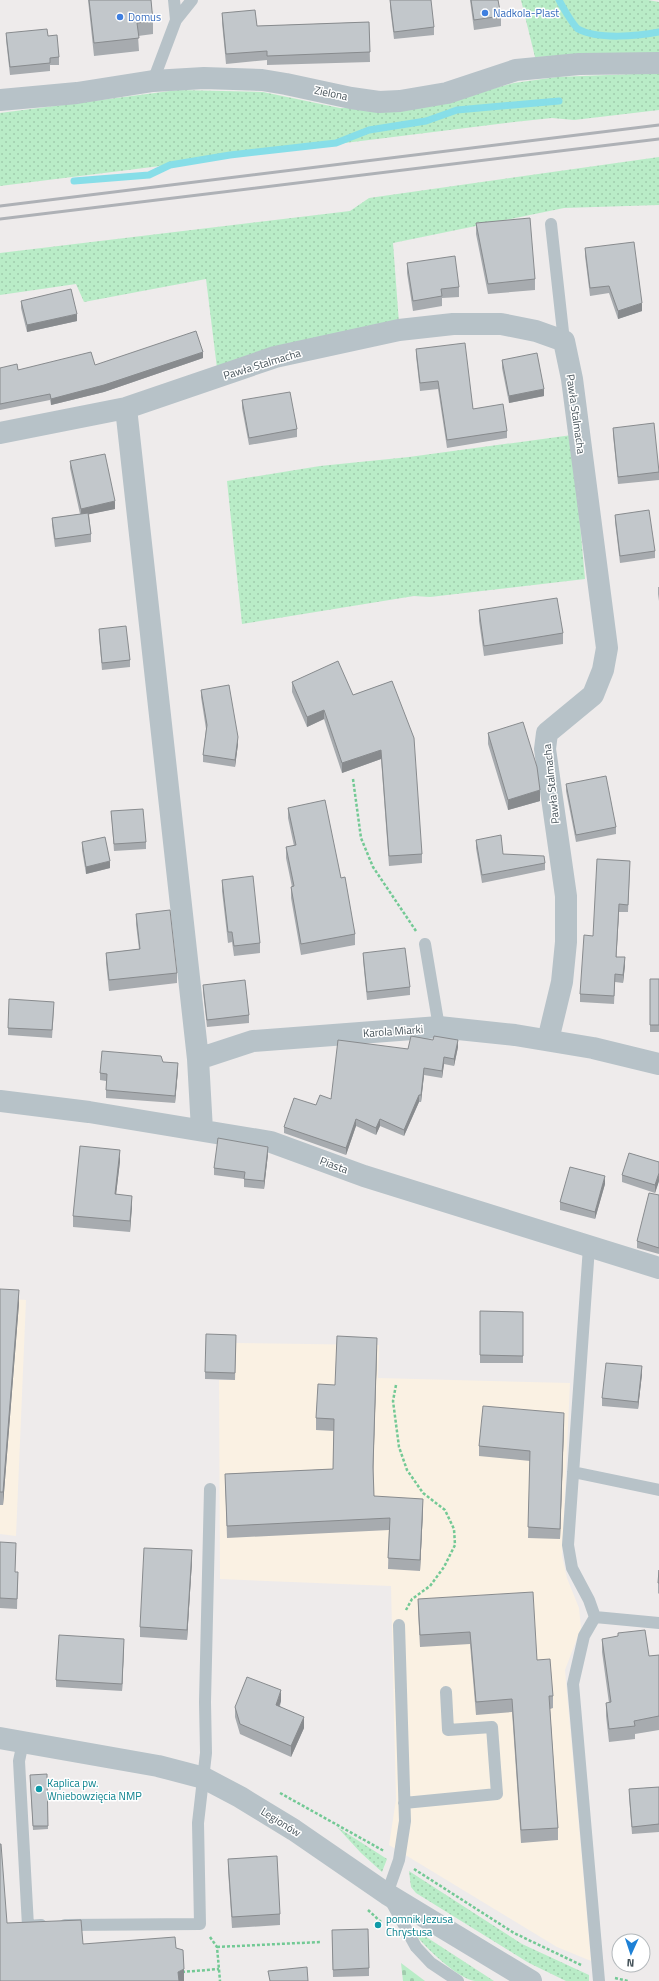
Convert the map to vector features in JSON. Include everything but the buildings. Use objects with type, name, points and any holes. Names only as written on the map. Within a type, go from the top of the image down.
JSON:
[{"type":"street","name":"Zielona","points":[[0,100],[78,93],[153,81],[204,78],[262,80],[379,102],[416,99],[447,93],[516,70],[579,64],[659,63]]},
{"type":"street","name":"Pawła Stalmacha","points":[[0,434],[126,408],[275,357],[399,330],[452,324],[501,324],[536,331],[564,341],[572,378],[607,648],[603,670],[593,695],[547,733],[545,749],[566,896],[566,942],[562,982],[548,1040]]},
{"type":"street","points":[[126,408],[198,1060],[202,1130]]},
{"type":"street","name":"Karola Miarki","points":[[198,1060],[253,1041],[439,1027],[548,1040],[593,1048],[659,1064]]},
{"type":"street","name":"Piasta","points":[[0,1101],[89,1112],[271,1142],[364,1176],[659,1268]]},
{"type":"street","name":"Legionów","points":[[0,1738],[158,1766],[204,1778],[240,1797],[294,1830],[387,1894],[531,1981]]},
{"type":"lane","points":[[174,0],[176,20]]},
{"type":"lane","points":[[153,81],[176,20],[192,0]]},
{"type":"lane","points":[[551,224],[564,341]]},
{"type":"lane","points":[[425,944],[439,1027]]},
{"type":"lane","points":[[589,1247],[568,1545],[572,1568],[589,1600],[595,1617],[584,1636],[573,1684],[599,1981]]},
{"type":"lane","points":[[573,1472],[659,1490]]},
{"type":"lane","points":[[23,1742],[19,1761],[28,1926],[200,1924],[198,1823],[199,1801],[204,1778],[210,1489]]},
{"type":"lane","points":[[595,1617],[659,1623]]},
{"type":"lane","points":[[399,1625],[405,1821],[399,1860],[387,1894],[416,1947],[431,1963],[458,1981]]},
{"type":"lane","points":[[404,1803],[497,1794],[492,1727],[448,1730],[446,1692]]},
{"type":"path","points":[[353,779],[361,838],[373,867],[425,944]]},
{"type":"path","points":[[396,1385],[393,1401],[399,1446],[407,1470],[423,1493],[445,1510],[454,1529],[456,1545],[444,1568],[430,1586],[412,1599],[399,1625]]},
{"type":"path","points":[[365,1908],[386,1927]]},
{"type":"path","points":[[200,1924],[217,1947],[220,1981]]},
{"type":"path","points":[[217,1947],[320,1942]]},
{"type":"path","points":[[182,1972],[219,1969]]},
{"type":"shaded area","points":[[0,1298],[26,1300],[16,1536],[0,1534]]},
{"type":"shaded area","points":[[236,1343],[379,1345],[378,1378],[570,1383],[562,1556],[567,1578],[579,1608],[581,1628],[565,1670],[591,1961],[557,1947],[389,1845],[396,1800],[391,1586],[220,1579],[219,1380],[235,1380]]},
{"type":"green space","points":[[521,0],[648,0],[659,2],[659,53],[535,57]]},
{"type":"green space","points":[[659,73],[659,110],[574,120],[552,118],[514,122],[0,186],[0,113],[178,90],[263,92],[340,108],[413,108],[514,83],[557,77]]},
{"type":"green space","points":[[659,157],[659,205],[564,208],[393,243],[399,323],[217,368],[206,279],[84,302],[76,284],[0,295],[0,253],[350,211],[369,198]]},
{"type":"green space","points":[[572,435],[585,579],[430,597],[414,596],[242,624],[227,481],[320,466],[409,457]]},
{"type":"green space","points":[[337,1827],[387,1859],[382,1872],[361,1853]]},
{"type":"green space","points":[[409,1871],[522,1944],[589,1975],[589,1981],[566,1981],[529,1963],[416,1893],[411,1887]]},
{"type":"green space","points":[[417,1931],[494,1981],[475,1981],[460,1975],[451,1969],[427,1947],[415,1934]]},
{"type":"green space","points":[[401,1963],[425,1981],[403,1981]]},
{"type":"waterway","points":[[559,0],[576,27],[586,32],[607,36],[640,35],[659,32]]},
{"type":"waterway","points":[[74,181],[149,175],[170,165],[230,155],[336,143],[369,130],[426,121],[457,110],[559,101]]},
{"type":"railway","points":[[0,206],[659,125]]},
{"type":"railway","points":[[0,219],[659,139]]},
{"type":"place","name":"Nadkola-Plast","points":[[485,13]]},
{"type":"place","name":"Domus","points":[[120,17]]},
{"type":"place","name":"Kaplica pw. Wniebowzięcia NMP","points":[[39,1789]]},
{"type":"place","name":"pomnik Jezusa Chrystusa","points":[[378,1925]]}]
